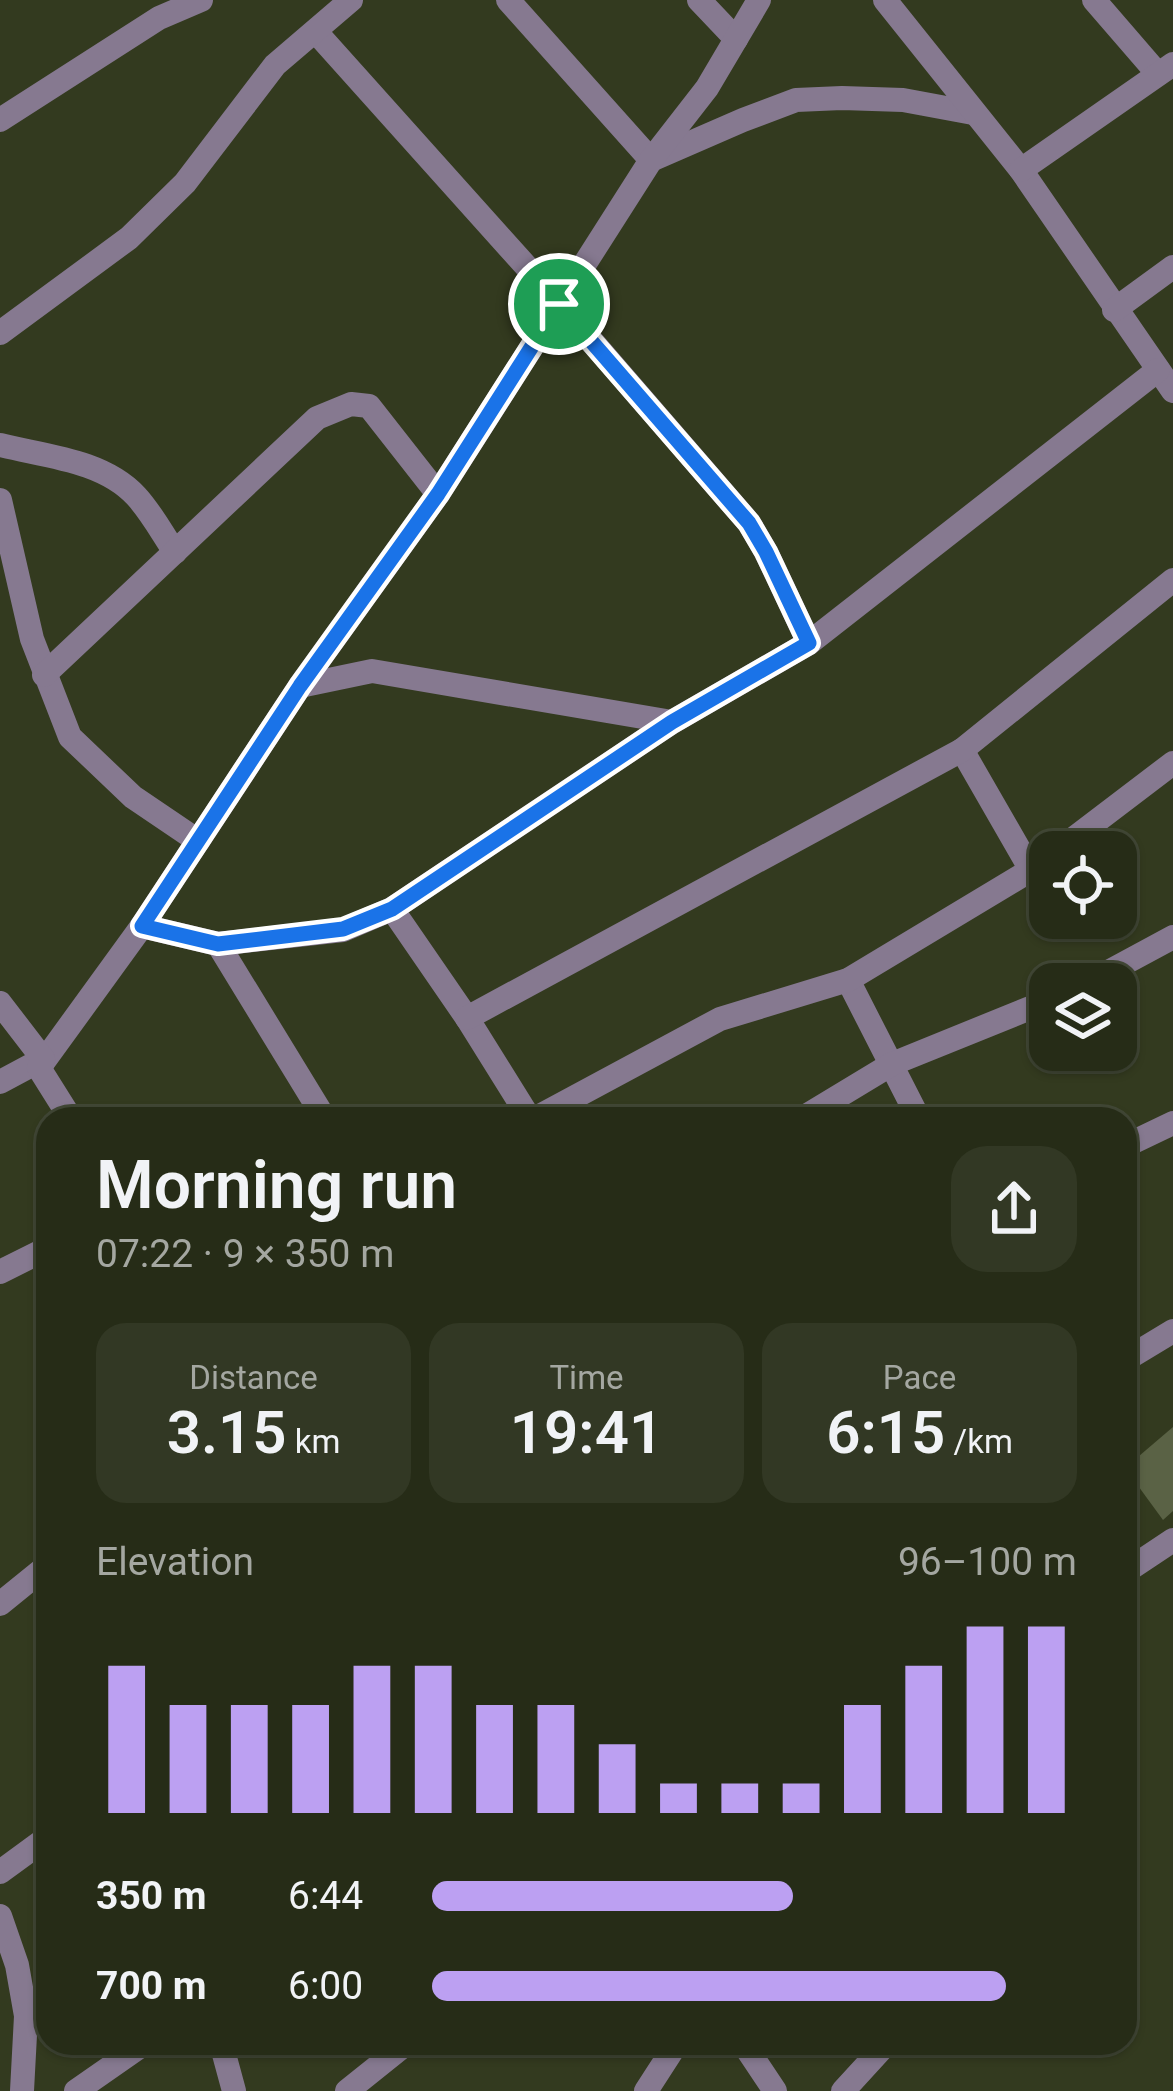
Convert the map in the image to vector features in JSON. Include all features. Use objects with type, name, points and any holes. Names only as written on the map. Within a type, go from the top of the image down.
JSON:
[{"type":"street","points":[[0,120],[160,18],[201,0]]},
{"type":"street","points":[[0,333],[128,238],[184,183],[275,65],[351,0]]},
{"type":"street","points":[[508,0],[651,160]]},
{"type":"street","points":[[699,0],[736,39]]},
{"type":"street","points":[[0,1082],[41,1064],[142,926],[300,686],[438,494],[651,160],[707,88],[759,0]]},
{"type":"street","points":[[142,926],[218,944],[343,929],[392,909],[672,722],[809,643],[1166,381],[1021,170],[885,0]]},
{"type":"street","points":[[1021,170],[1165,69],[1094,0]]},
{"type":"street","points":[[316,32],[749,523],[809,643]]},
{"type":"street","points":[[651,160],[796,100],[903,100],[973,112]]},
{"type":"street","points":[[1114,310],[1173,267]]},
{"type":"street","points":[[44,675],[317,418],[351,404],[369,406],[438,494]]},
{"type":"street","points":[[0,446],[105,473],[134,493],[176,552]]},
{"type":"street","points":[[0,500],[44,675],[70,737],[133,797],[198,841]]},
{"type":"street","points":[[467,1018],[962,750],[1173,580]]},
{"type":"street","points":[[300,686],[372,670],[672,722]]},
{"type":"street","points":[[962,750],[1029,838]]},
{"type":"street","points":[[1084,831],[1173,763]]},
{"type":"street","points":[[555,1107],[720,1019],[848,980],[1029,870]]},
{"type":"street","points":[[392,909],[524,1107]]},
{"type":"street","points":[[1125,963],[1173,937]]},
{"type":"street","points":[[218,944],[318,1107]]},
{"type":"street","points":[[848,980],[913,1107]]},
{"type":"street","points":[[0,1003],[64,1107]]},
{"type":"street","points":[[821,1107],[892,1064],[1029,1009]]},
{"type":"street","points":[[1137,1140],[1173,1123]]},
{"type":"street","points":[[0,1272],[36,1254]]},
{"type":"street","points":[[1137,1353],[1173,1331]]},
{"type":"street","points":[[1137,1564],[1173,1540]]},
{"type":"street","points":[[0,1604],[36,1575]]},
{"type":"street","points":[[0,1872],[36,1846]]},
{"type":"street","points":[[0,1916],[17,1965],[26,2016],[22,2091]]},
{"type":"street","points":[[76,2091],[128,2055]]},
{"type":"street","points":[[224,2055],[234,2091]]},
{"type":"street","points":[[346,2091],[392,2055]]},
{"type":"street","points":[[646,2091],[668,2055]]},
{"type":"street","points":[[751,2055],[775,2091]]},
{"type":"street","points":[[843,2091],[876,2055]]},
{"type":"building","points":[[1173,1427],[1173,1511],[1163,1520],[1137,1484],[1137,1458]]},
{"type":"route","points":[[559,304],[749,523],[809,643],[672,722],[392,909],[360,924],[218,944],[142,926],[300,686],[438,494],[559,304]]}]
